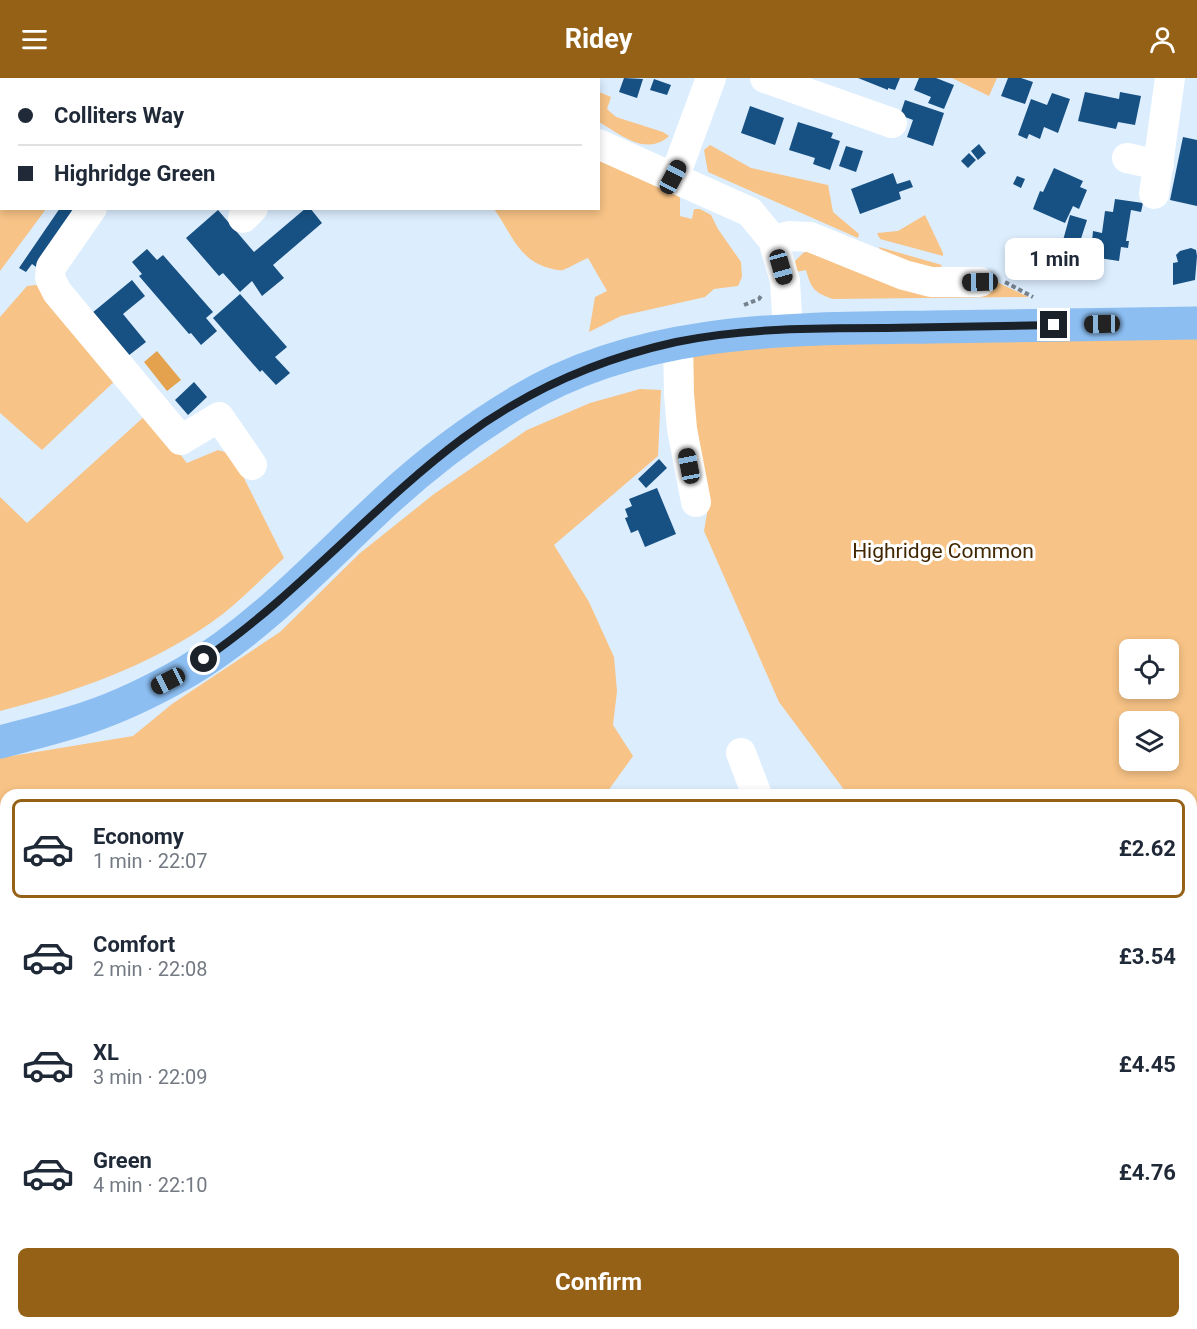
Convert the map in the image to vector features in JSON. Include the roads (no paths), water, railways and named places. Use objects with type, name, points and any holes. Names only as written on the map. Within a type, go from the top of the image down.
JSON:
[{"type":"highway","points":[[0,742],[91,716],[186,672],[241,634],[294,589],[388,499],[465,436],[522,399],[575,373],[631,354],[678,342],[788,330],[1197,323]]},
{"type":"street","points":[[684,191],[680,162],[711,78]]},
{"type":"street","points":[[765,78],[892,123]]},
{"type":"street","points":[[1154,194],[1170,78]]},
{"type":"street","points":[[600,145],[684,191],[750,212],[773,240],[785,281],[788,330]]},
{"type":"street","points":[[1127,158],[1159,165]]},
{"type":"street","points":[[91,210],[51,267],[50,278],[57,292],[181,440],[219,417],[252,465]]},
{"type":"street","points":[[773,240],[789,236],[810,237],[904,275],[931,282],[980,282]]},
{"type":"street","points":[[678,342],[682,429],[696,502]]},
{"type":"street","points":[[741,753],[755,789]]},
{"type":"park label","name":"Highridge Common","points":[[943,551]]}]
